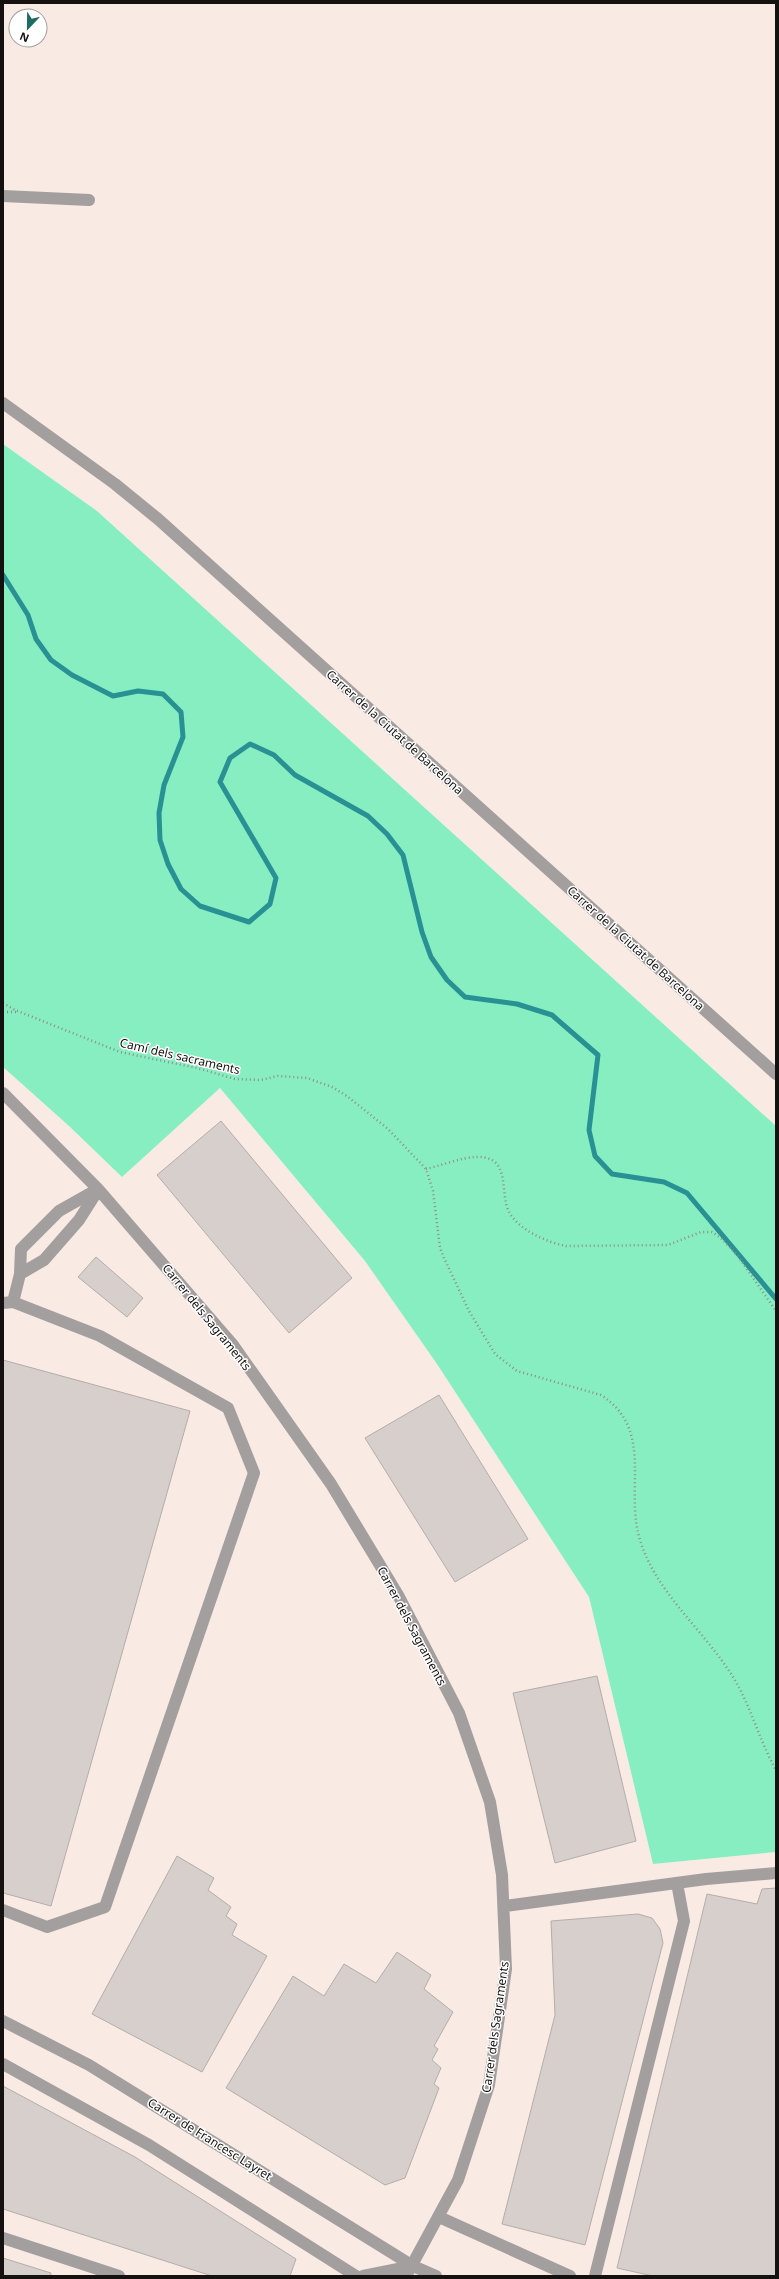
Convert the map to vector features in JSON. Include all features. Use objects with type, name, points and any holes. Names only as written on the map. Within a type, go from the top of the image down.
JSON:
[{"type":"street","points":[[3,196],[90,200]]},
{"type":"street","name":"Carrer de la Ciutat de Barcelona","points":[[3,403],[115,484],[158,519],[776,1074]]},
{"type":"street","name":"Carrer dels Sagraments","points":[[3,1093],[98,1189],[233,1345],[330,1484],[398,1595],[459,1713],[490,1802],[502,1875],[505,1906],[506,1969],[489,2085],[458,2180],[413,2266],[406,2276]]},
{"type":"street","points":[[3,1910],[47,1927],[104,1907],[254,1473],[228,1408],[100,1336],[8,1302],[20,1274],[21,1249],[59,1211],[98,1189]]},
{"type":"street","points":[[20,1274],[44,1260],[79,1220],[98,1189]]},
{"type":"street","points":[[505,1906],[677,1883],[776,1874]]},
{"type":"street","points":[[595,2276],[684,1921],[677,1883]]},
{"type":"street","name":"Carrer de Francesc Layret","points":[[3,2021],[89,2065],[413,2266],[436,2276]]},
{"type":"street","points":[[3,2064],[149,2145],[356,2276]]},
{"type":"street","points":[[439,2217],[570,2276]]},
{"type":"street","points":[[3,2238],[119,2276]]},
{"type":"street","points":[[363,2276],[413,2266]]},
{"type":"path","name":"Camí dels sacraments","points":[[3,1003],[21,1012],[120,1052],[197,1068],[235,1079],[254,1080],[278,1076],[317,1081],[347,1096],[374,1117],[426,1169]]},
{"type":"path","points":[[3,1012],[21,1012]]},
{"type":"path","points":[[776,1311],[738,1256],[721,1238],[712,1232],[701,1232],[668,1245],[566,1246],[555,1244],[520,1225],[509,1211],[502,1173],[497,1164],[477,1157],[426,1169],[433,1191],[440,1248],[469,1311],[495,1354],[517,1371],[601,1395],[612,1402],[626,1419],[631,1429],[634,1448],[635,1523],[647,1558],[666,1588],[734,1678],[776,1770]]},
{"type":"shaded area","points":[[3,3],[776,3],[776,1126],[97,511],[3,444]]},
{"type":"shaded area","points":[[3,1067],[69,1126],[122,1177],[220,1088],[365,1261],[437,1364],[589,1597],[653,1864],[776,1852],[776,2276],[3,2276]]},
{"type":"green space","points":[[3,444],[97,511],[776,1126],[776,1852],[653,1864],[589,1597],[437,1364],[365,1261],[220,1088],[122,1177],[69,1126],[3,1067]]},
{"type":"building","points":[[221,1121],[352,1278],[289,1333],[157,1175]]},
{"type":"building","points":[[96,1257],[143,1298],[127,1317],[78,1277]]},
{"type":"building","points":[[3,1360],[190,1411],[51,1906],[3,1893]]},
{"type":"building","points":[[439,1395],[528,1539],[455,1582],[365,1438]]},
{"type":"building","points":[[597,1676],[636,1841],[555,1863],[513,1693]]},
{"type":"building","points":[[177,1856],[214,1878],[208,1890],[231,1907],[226,1916],[237,1924],[232,1935],[267,1956],[202,2072],[92,2014]]},
{"type":"building","points":[[776,1888],[776,2276],[653,2276],[617,2268],[707,1894],[757,1904],[762,1889]]},
{"type":"building","points":[[638,1914],[652,1918],[660,1929],[663,1943],[585,2245],[502,2224],[555,2015],[551,1921]]},
{"type":"building","points":[[397,1952],[431,1975],[424,1989],[453,2012],[434,2046],[438,2049],[432,2060],[441,2068],[434,2084],[439,2088],[405,2178],[385,2185],[226,2088],[293,1976],[324,1996],[344,1964],[376,1983]]},
{"type":"building","points":[[3,2086],[135,2157],[296,2259],[290,2276],[212,2276],[3,2209]]},
{"type":"building","points":[[3,2258],[51,2273],[51,2276],[3,2276]]},
{"type":"waterway","points":[[3,575],[28,615],[36,639],[51,660],[72,675],[113,696],[138,691],[163,694],[181,712],[183,737],[164,785],[159,813],[160,840],[168,864],[181,889],[200,906],[249,922],[270,904],[276,878],[220,782],[230,758],[250,744],[274,755],[295,775],[368,816],[387,834],[403,855],[422,932],[431,957],[447,980],[465,997],[517,1004],[552,1015],[598,1055],[589,1130],[595,1156],[612,1174],[664,1182],[687,1193],[776,1299]]}]
